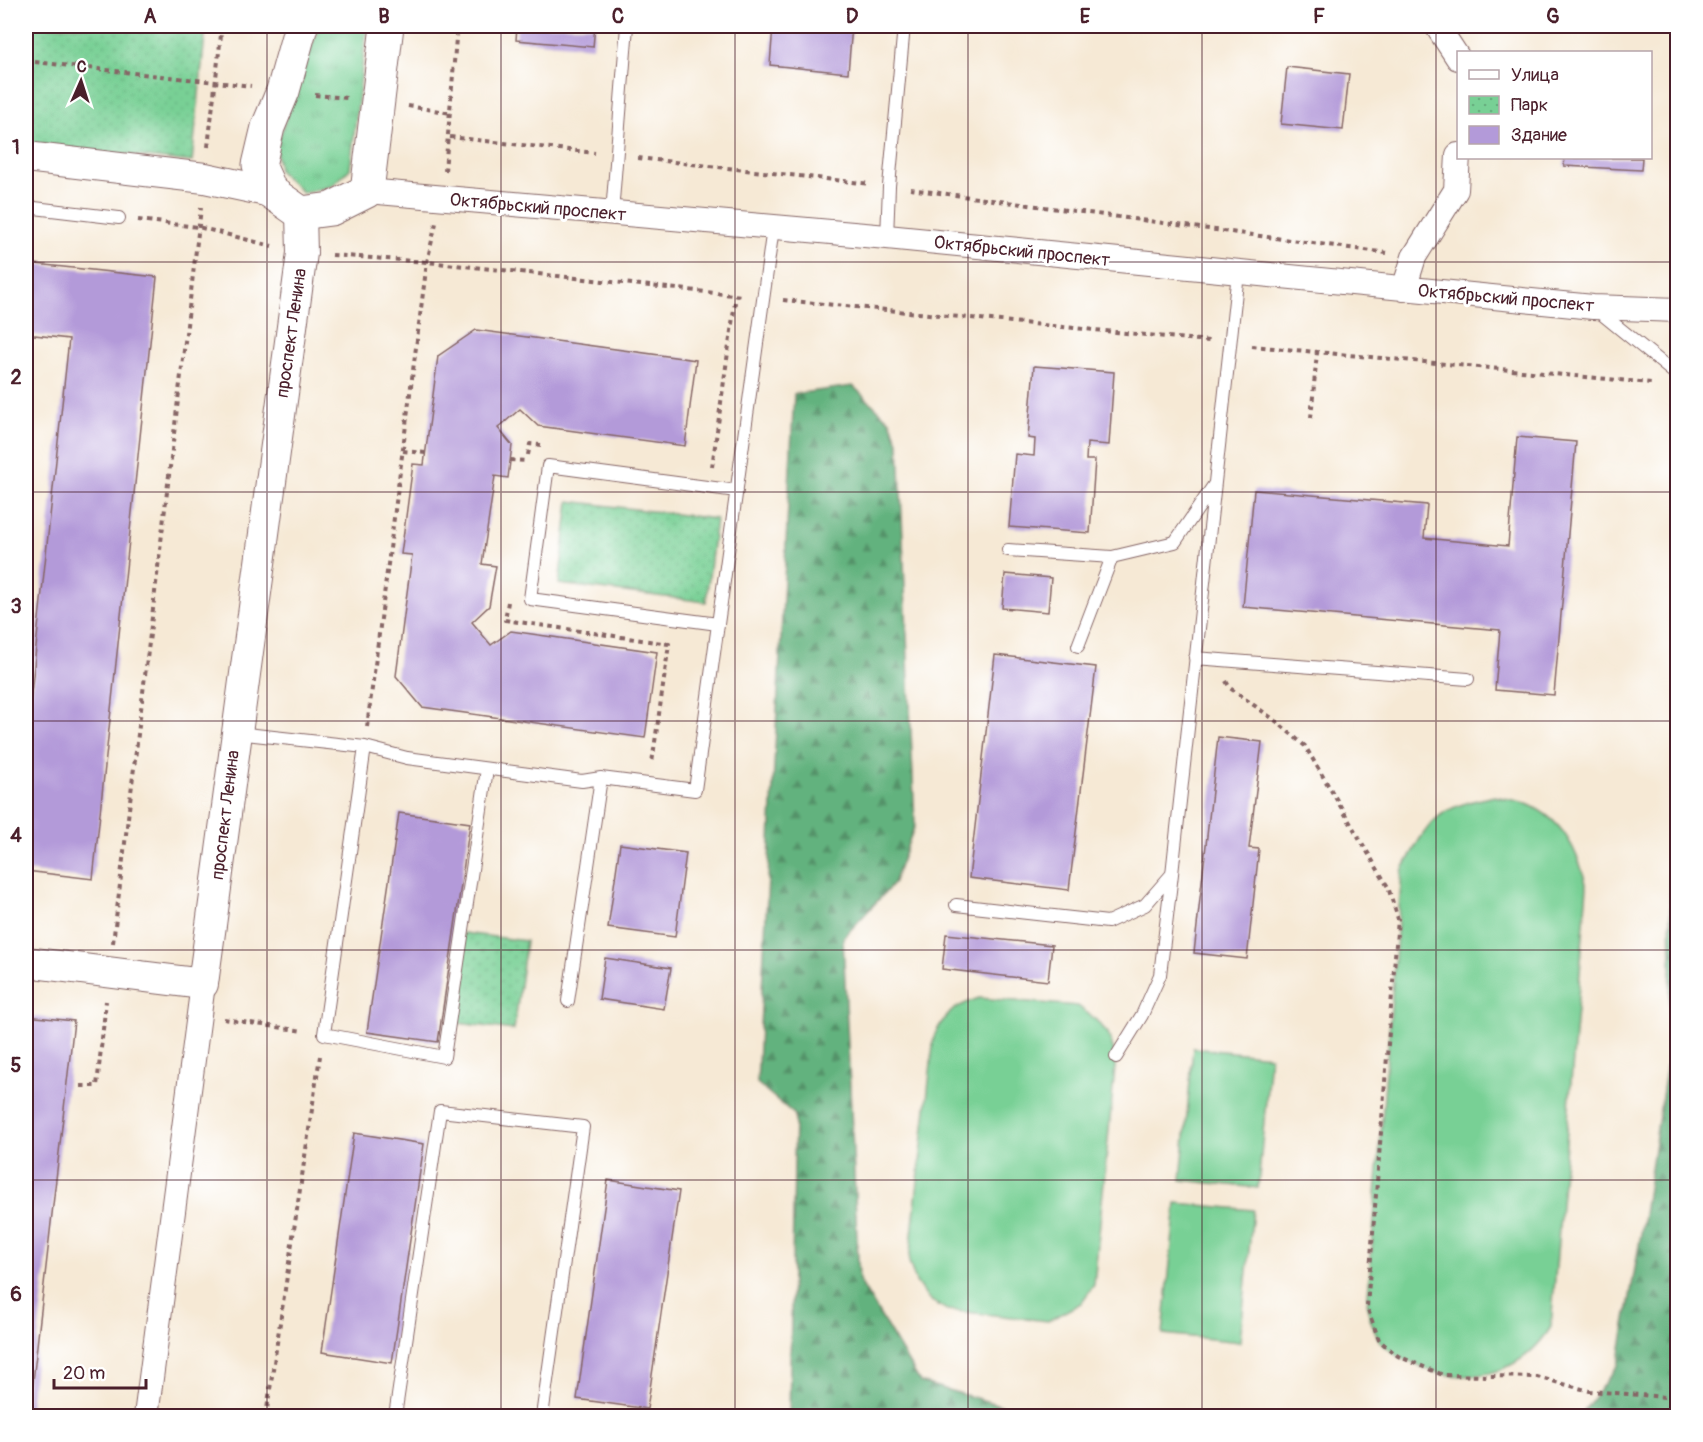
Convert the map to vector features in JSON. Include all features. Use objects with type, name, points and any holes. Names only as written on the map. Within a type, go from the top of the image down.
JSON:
[{"type":"main road","points":[[301,26],[283,91],[268,127],[259,165],[271,192],[301,213],[331,209],[367,191],[387,26]]},
{"type":"street","points":[[1437,26],[1457,56]]},
{"type":"street","points":[[26,157],[205,178],[271,192]]},
{"type":"street","points":[[1404,289],[1414,256],[1455,190],[1458,159]]},
{"type":"street","name":"Октябрьский проспект","points":[[367,191],[887,237],[1593,307],[1677,310]]},
{"type":"street","name":"проспект Ленина","points":[[146,1416],[302,253],[301,213]]},
{"type":"street","points":[[26,963],[203,984]]},
{"type":"lane","points":[[612,213],[627,26]]},
{"type":"lane","points":[[887,237],[888,186],[904,26]]},
{"type":"lane","points":[[26,207],[119,218]]},
{"type":"lane","points":[[236,732],[365,747],[407,758],[582,782],[601,778],[695,790],[772,228]]},
{"type":"lane","points":[[1116,1057],[1142,1016],[1160,975],[1238,273]]},
{"type":"lane","points":[[1593,307],[1677,376]]},
{"type":"lane","points":[[718,624],[530,599],[548,466],[737,491]]},
{"type":"lane","points":[[1008,550],[1112,557],[1174,542],[1215,484]]},
{"type":"lane","points":[[1078,646],[1112,557]]},
{"type":"lane","points":[[1195,658],[1468,679]]},
{"type":"lane","points":[[365,747],[324,1034],[445,1057],[487,769]]},
{"type":"lane","points":[[568,1001],[601,778]]},
{"type":"lane","points":[[956,905],[1108,922],[1145,905],[1172,874]]},
{"type":"lane","points":[[395,1416],[440,1111],[583,1127],[542,1416]]},
{"type":"path","points":[[81,1086],[97,1086],[222,26]]},
{"type":"path","points":[[365,747],[427,262],[442,198],[450,137],[457,26]]},
{"type":"path","points":[[26,61],[215,81],[451,112]]},
{"type":"path","points":[[450,137],[888,186],[1414,256]]},
{"type":"path","points":[[149,221],[198,227],[302,253],[427,262],[764,298],[1655,384]]},
{"type":"path","points":[[700,468],[712,470],[736,295]]},
{"type":"path","points":[[1311,418],[1317,352]]},
{"type":"path","points":[[525,473],[530,444],[553,447]]},
{"type":"path","points":[[403,451],[426,453]]},
{"type":"path","points":[[510,460],[527,461]]},
{"type":"path","points":[[508,597],[505,620],[669,644],[649,784]]},
{"type":"path","points":[[1214,659],[1230,688],[1268,715],[1305,746],[1388,887],[1398,919],[1367,1307],[1379,1340],[1398,1356],[1443,1375],[1537,1377],[1590,1390],[1677,1398]]},
{"type":"path","points":[[199,1016],[324,1034],[266,1416]]},
{"type":"green space","points":[[26,26],[206,26],[192,162],[26,144]]},
{"type":"green space","points":[[319,26],[367,26],[350,169],[332,186],[303,193],[279,171],[276,147]]},
{"type":"green space","points":[[853,386],[890,421],[899,444],[915,825],[893,884],[843,938],[859,1280],[920,1382],[1038,1416],[789,1416],[795,1115],[757,1083],[794,394]]},
{"type":"green space","points":[[569,501],[716,519],[706,602],[559,584]]},
{"type":"green space","points":[[1495,796],[1527,804],[1550,818],[1574,849],[1587,887],[1551,1327],[1538,1344],[1508,1367],[1472,1376],[1453,1375],[1414,1364],[1387,1348],[1375,1333],[1367,1307],[1402,871],[1420,839],[1436,818],[1459,805]]},
{"type":"green space","points":[[1677,799],[1677,1416],[1580,1416],[1618,1365],[1641,1234],[1667,1063],[1671,968],[1669,846]]},
{"type":"green space","points":[[463,933],[526,941],[514,1030],[450,1022]]},
{"type":"green space","points":[[979,998],[1078,1006],[1108,1033],[1116,1057],[1094,1285],[1081,1303],[1048,1321],[947,1310],[928,1299],[916,1282],[909,1262],[934,1036],[952,1011]]},
{"type":"green space","points":[[1193,1048],[1270,1056],[1258,1188],[1181,1180]]},
{"type":"green space","points":[[1176,1203],[1253,1210],[1240,1342],[1163,1334]]},
{"type":"building","points":[[517,26],[595,26],[593,47],[516,40]]},
{"type":"building","points":[[773,26],[852,26],[848,73],[770,65]]},
{"type":"building","points":[[1287,67],[1349,74],[1343,130],[1281,124]]},
{"type":"building","points":[[1565,159],[1642,159],[1641,170],[1564,166]]},
{"type":"building","points":[[26,263],[157,277],[93,879],[26,871],[26,741],[69,339],[26,334]]},
{"type":"building","points":[[476,330],[696,360],[685,446],[538,426],[520,409],[498,428],[512,445],[508,478],[495,476],[482,564],[496,566],[489,606],[472,622],[491,645],[511,631],[657,652],[645,738],[422,707],[396,676],[412,555],[401,554],[413,464],[424,465],[438,356]]},
{"type":"building","points":[[1034,366],[1114,372],[1109,445],[1087,443],[1086,460],[1095,460],[1090,533],[1009,527],[1015,454],[1034,456],[1035,439],[1028,438]]},
{"type":"building","points":[[1517,437],[1576,442],[1554,695],[1495,690],[1500,630],[1243,607],[1254,490],[1427,505],[1424,538],[1508,546]]},
{"type":"building","points":[[1005,574],[1051,578],[1048,612],[1002,608]]},
{"type":"building","points":[[995,655],[1096,667],[1069,890],[969,878]]},
{"type":"building","points":[[1218,737],[1262,742],[1249,848],[1259,849],[1247,959],[1194,953]]},
{"type":"building","points":[[399,813],[470,823],[438,1042],[367,1032]]},
{"type":"building","points":[[620,844],[686,853],[675,937],[608,928]]},
{"type":"building","points":[[946,934],[1052,945],[1048,981],[942,969]]},
{"type":"building","points":[[605,958],[671,968],[664,1009],[599,999]]},
{"type":"building","points":[[26,1016],[74,1021],[29,1416],[26,1416]]},
{"type":"building","points":[[354,1133],[424,1144],[392,1363],[322,1352]]},
{"type":"building","points":[[608,1180],[679,1191],[647,1409],[577,1399]]}]
